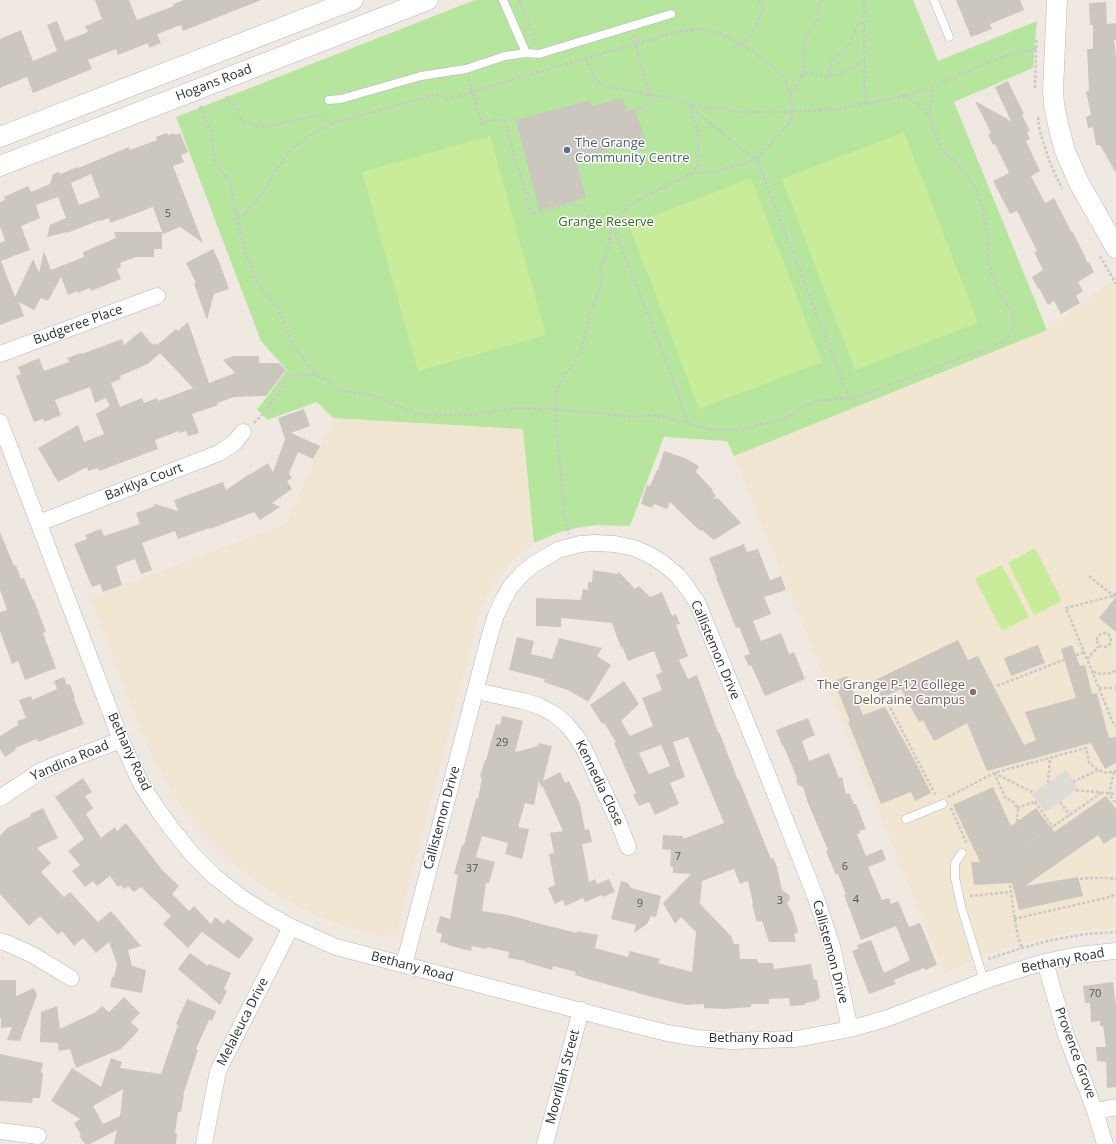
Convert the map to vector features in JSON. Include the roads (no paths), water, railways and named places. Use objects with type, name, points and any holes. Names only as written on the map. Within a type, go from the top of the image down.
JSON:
[{"type":"street","name":"Hogans Road","points":[[0,137],[353,0]]},
{"type":"street","name":"Hogans Road","points":[[0,166],[428,0]]},
{"type":"street","points":[[1056,1],[1053,91],[1058,129],[1065,151],[1079,183],[1116,248]]},
{"type":"street","name":"Budgeree Place","points":[[0,354],[157,296]]},
{"type":"street","name":"Bethany Road","points":[[0,422],[121,740],[141,784],[171,828],[192,854],[214,876],[239,896],[291,928],[336,947],[627,1023],[697,1038],[731,1041],[796,1039],[850,1029],[888,1018],[984,981],[1045,962],[1078,955],[1116,951]]},
{"type":"street","name":"Barklya Court","points":[[39,523],[219,453],[234,443],[243,432]]},
{"type":"street","name":"Callistemon Drive","points":[[404,965],[496,615],[511,586],[534,564],[558,550],[572,546],[595,543],[615,544],[634,548],[650,555],[664,564],[678,576],[696,602],[759,753],[816,898],[832,946],[850,1029]]},
{"type":"street","name":"Kennedia Close","points":[[476,691],[523,701],[538,706],[554,714],[566,724],[584,749],[618,821],[628,847]]},
{"type":"street","name":"Yandina Road","points":[[0,798],[39,772],[121,740]]},
{"type":"street","name":"Melaleuca Drive","points":[[204,1144],[218,1070],[291,928]]},
{"type":"street","points":[[0,942],[9,944],[33,955],[71,978]]},
{"type":"street","name":"Provence Grove","points":[[1045,962],[1066,1035],[1095,1111],[1105,1144]]},
{"type":"street","name":"Moorillah Street","points":[[545,1144],[581,1010]]},
{"type":"street","points":[[1095,1111],[1116,1106]]},
{"type":"street","points":[[0,1131],[38,1136]]},
{"type":"lane","points":[[502,0],[526,54]]},
{"type":"lane","points":[[934,0],[950,37]]},
{"type":"lane","points":[[329,100],[341,99],[421,76],[466,68],[505,56],[539,54],[671,14]]},
{"type":"lane","points":[[906,819],[942,804]]},
{"type":"lane","points":[[962,853],[955,863],[955,877],[959,897],[984,981]]},
{"type":"place","name":"The Grange Community Centre","points":[[567,150]]},
{"type":"place","name":"The Grange P-12 College Deloraine Campus","points":[[973,692]]},
{"type":"park label","name":"Grange Reserve","points":[[606,222]]}]
